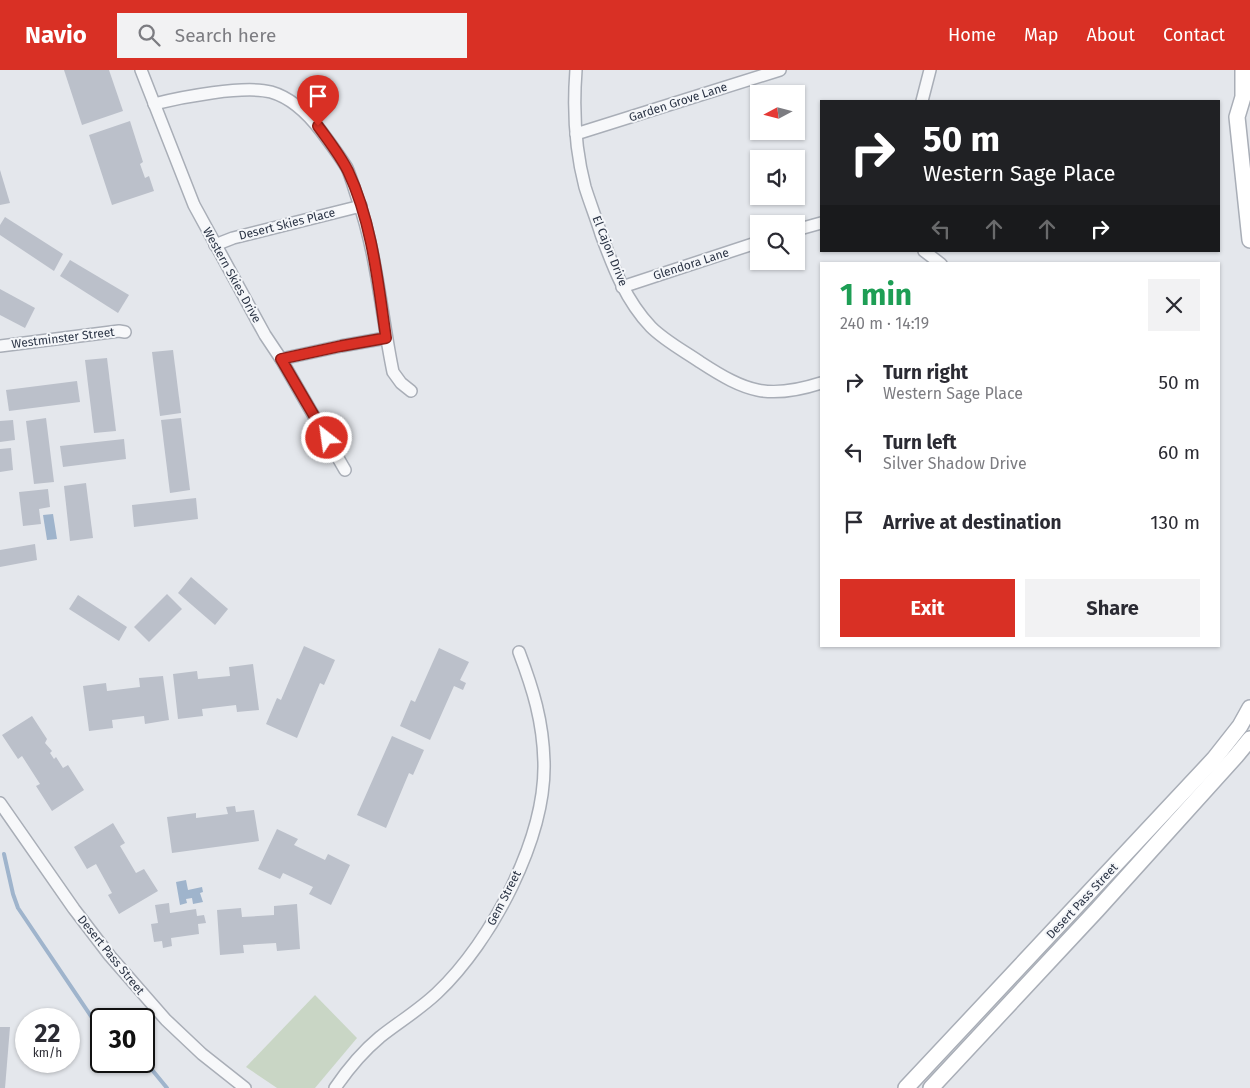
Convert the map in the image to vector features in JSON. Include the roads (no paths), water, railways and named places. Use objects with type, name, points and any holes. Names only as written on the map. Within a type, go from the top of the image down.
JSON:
[{"type":"street","name":"Western Skies Drive","points":[[141,70],[186,189],[214,245],[345,470]]},
{"type":"street","name":"El Cajon Drive","points":[[576,70],[574,108],[576,134],[586,188],[607,252],[622,287],[641,315],[652,328],[669,342],[728,380],[757,390],[777,392],[803,389],[820,383]]},
{"type":"street","name":"Garden Grove Lane","points":[[576,134],[780,70]]},
{"type":"street","points":[[922,100],[930,70]]},
{"type":"street","points":[[1242,70],[1247,103],[1237,116],[1250,240]]},
{"type":"street","points":[[154,104],[177,98],[247,89],[271,92],[282,96],[303,110],[334,148],[348,170],[361,206],[371,247],[393,372],[401,383],[411,390]]},
{"type":"street","name":"Desert Skies Place","points":[[214,245],[233,238],[361,206]]},
{"type":"street","points":[[805,227],[820,222]]},
{"type":"street","name":"Glendora Lane","points":[[622,287],[750,245]]},
{"type":"street","points":[[925,252],[938,262]]},
{"type":"street","name":"Westminster Street","points":[[0,346],[119,331],[125,332]]},
{"type":"street","points":[[281,359],[386,338]]},
{"type":"street","name":"Gem Street","points":[[335,1088],[364,1052],[437,993],[459,969],[487,931],[521,864],[534,830],[542,793],[544,762],[540,718],[533,689],[519,652]]},
{"type":"street","name":"Desert Pass Street","points":[[906,1088],[1214,759],[1240,726],[1250,708]]},
{"type":"street","name":"Desert Pass Street","points":[[931,1088],[1097,910],[1250,739]]},
{"type":"street","name":"Desert Pass Street","points":[[0,803],[4,817],[110,956],[166,1020],[202,1054],[245,1088]]},
{"type":"water","points":[[53,514],[57,539],[47,540],[43,515]]},
{"type":"water","points":[[186,880],[188,890],[202,887],[203,892],[200,893],[203,902],[193,904],[192,898],[186,899],[187,903],[180,905],[176,882]]},
{"type":"waterway","points":[[4,854],[18,908],[90,1015]]},
{"type":"waterway","points":[[155,1073],[167,1088]]}]
